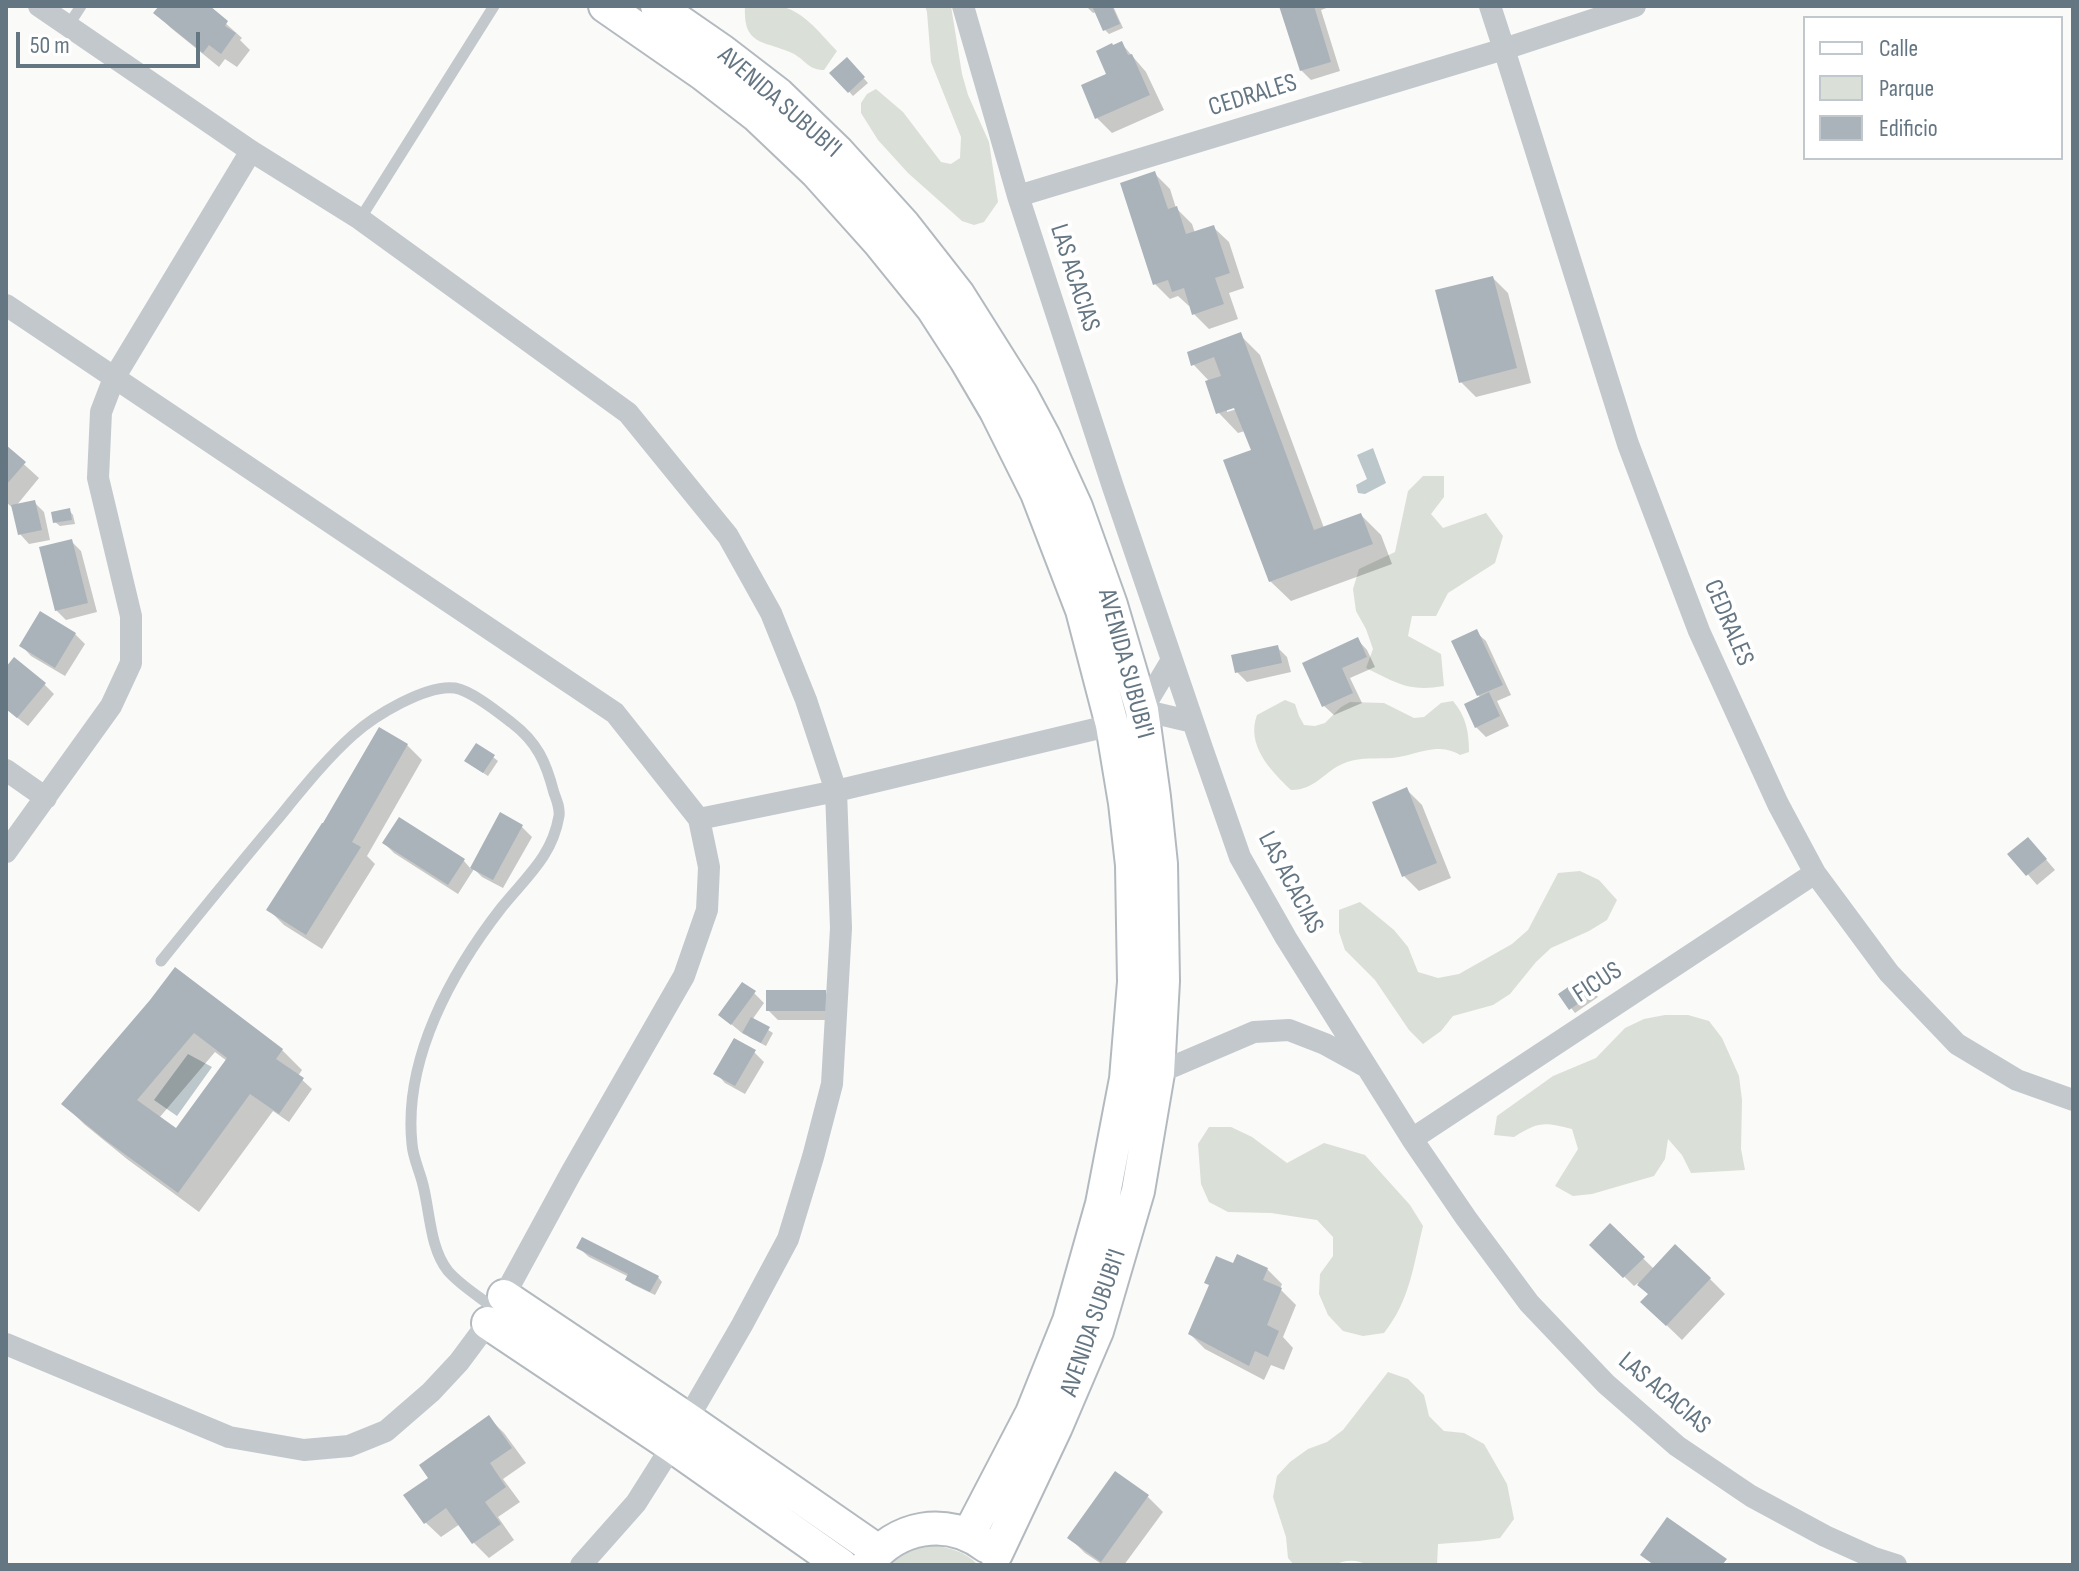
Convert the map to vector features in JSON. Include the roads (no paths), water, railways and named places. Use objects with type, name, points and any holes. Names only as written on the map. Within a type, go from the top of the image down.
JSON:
[{"type":"street","points":[[39,6],[251,151],[360,219],[628,413],[728,536],[771,613],[806,700],[836,791],[841,928],[832,1084],[788,1239],[742,1325],[636,1503],[581,1565]]},
{"type":"street","name":"AVENIDA SUBUBI'I","points":[[605,6],[756,115],[827,184],[933,309],[996,411],[1037,493],[1082,610],[1112,725],[1132,865],[1134,982],[1126,1079],[1102,1204],[1069,1321],[1032,1413],[969,1534]]},
{"type":"street","name":"AVENIDA SUBUBI'I","points":[[657,6],[778,94],[838,152],[904,225],[958,294],[1021,394],[1071,495],[1111,605],[1142,710],[1161,864],[1163,981],[1158,1073],[1138,1191],[1097,1331],[999,1560]]},
{"type":"street","name":"LAS ACACIAS","points":[[963,6],[1018,196],[1193,722],[1240,857],[1286,938],[1412,1139],[1529,1303],[1618,1394],[1677,1446],[1751,1496],[1825,1536],[1896,1565]]},
{"type":"street","name":"CEDRALES","points":[[1490,6],[1628,444],[1699,631],[1778,804],[1815,873],[1889,973],[1957,1044],[2017,1080],[2073,1100]]},
{"type":"street","points":[[1504,49],[1635,6]]},
{"type":"street","name":"CEDRALES","points":[[1018,196],[1504,49]]},
{"type":"street","points":[[6,852],[111,706],[131,663],[131,616],[98,478],[101,412],[114,378],[251,151]]},
{"type":"street","points":[[6,305],[615,713],[699,819],[709,867],[707,910],[684,976],[496,1309],[459,1362],[431,1392],[386,1431],[349,1446],[304,1450],[229,1437],[6,1344]]},
{"type":"street","points":[[699,819],[836,791],[1112,725],[1142,710],[1172,660]]},
{"type":"street","points":[[1142,710],[1193,722]]},
{"type":"street","points":[[6,770],[46,798]]},
{"type":"street","name":"FICUS","points":[[1412,1139],[1815,873]]},
{"type":"street","points":[[1126,1079],[1158,1073],[1254,1032],[1289,1030],[1325,1044],[1366,1067]]},
{"type":"street","points":[[496,1309],[872,1558],[898,1536],[921,1528],[945,1528],[969,1534],[999,1560]]},
{"type":"street","points":[[679,1432],[841,1565]]},
{"type":"lane","points":[[68,26],[81,6]]},
{"type":"lane","points":[[360,219],[494,6]]},
{"type":"lane","points":[[161,961],[300,792],[354,734],[382,715],[427,691],[456,688],[488,704],[525,733],[547,768],[560,812],[555,833],[544,859],[470,950],[442,999],[427,1036],[415,1082],[411,1122],[412,1146],[438,1250],[446,1268],[496,1309]]}]
